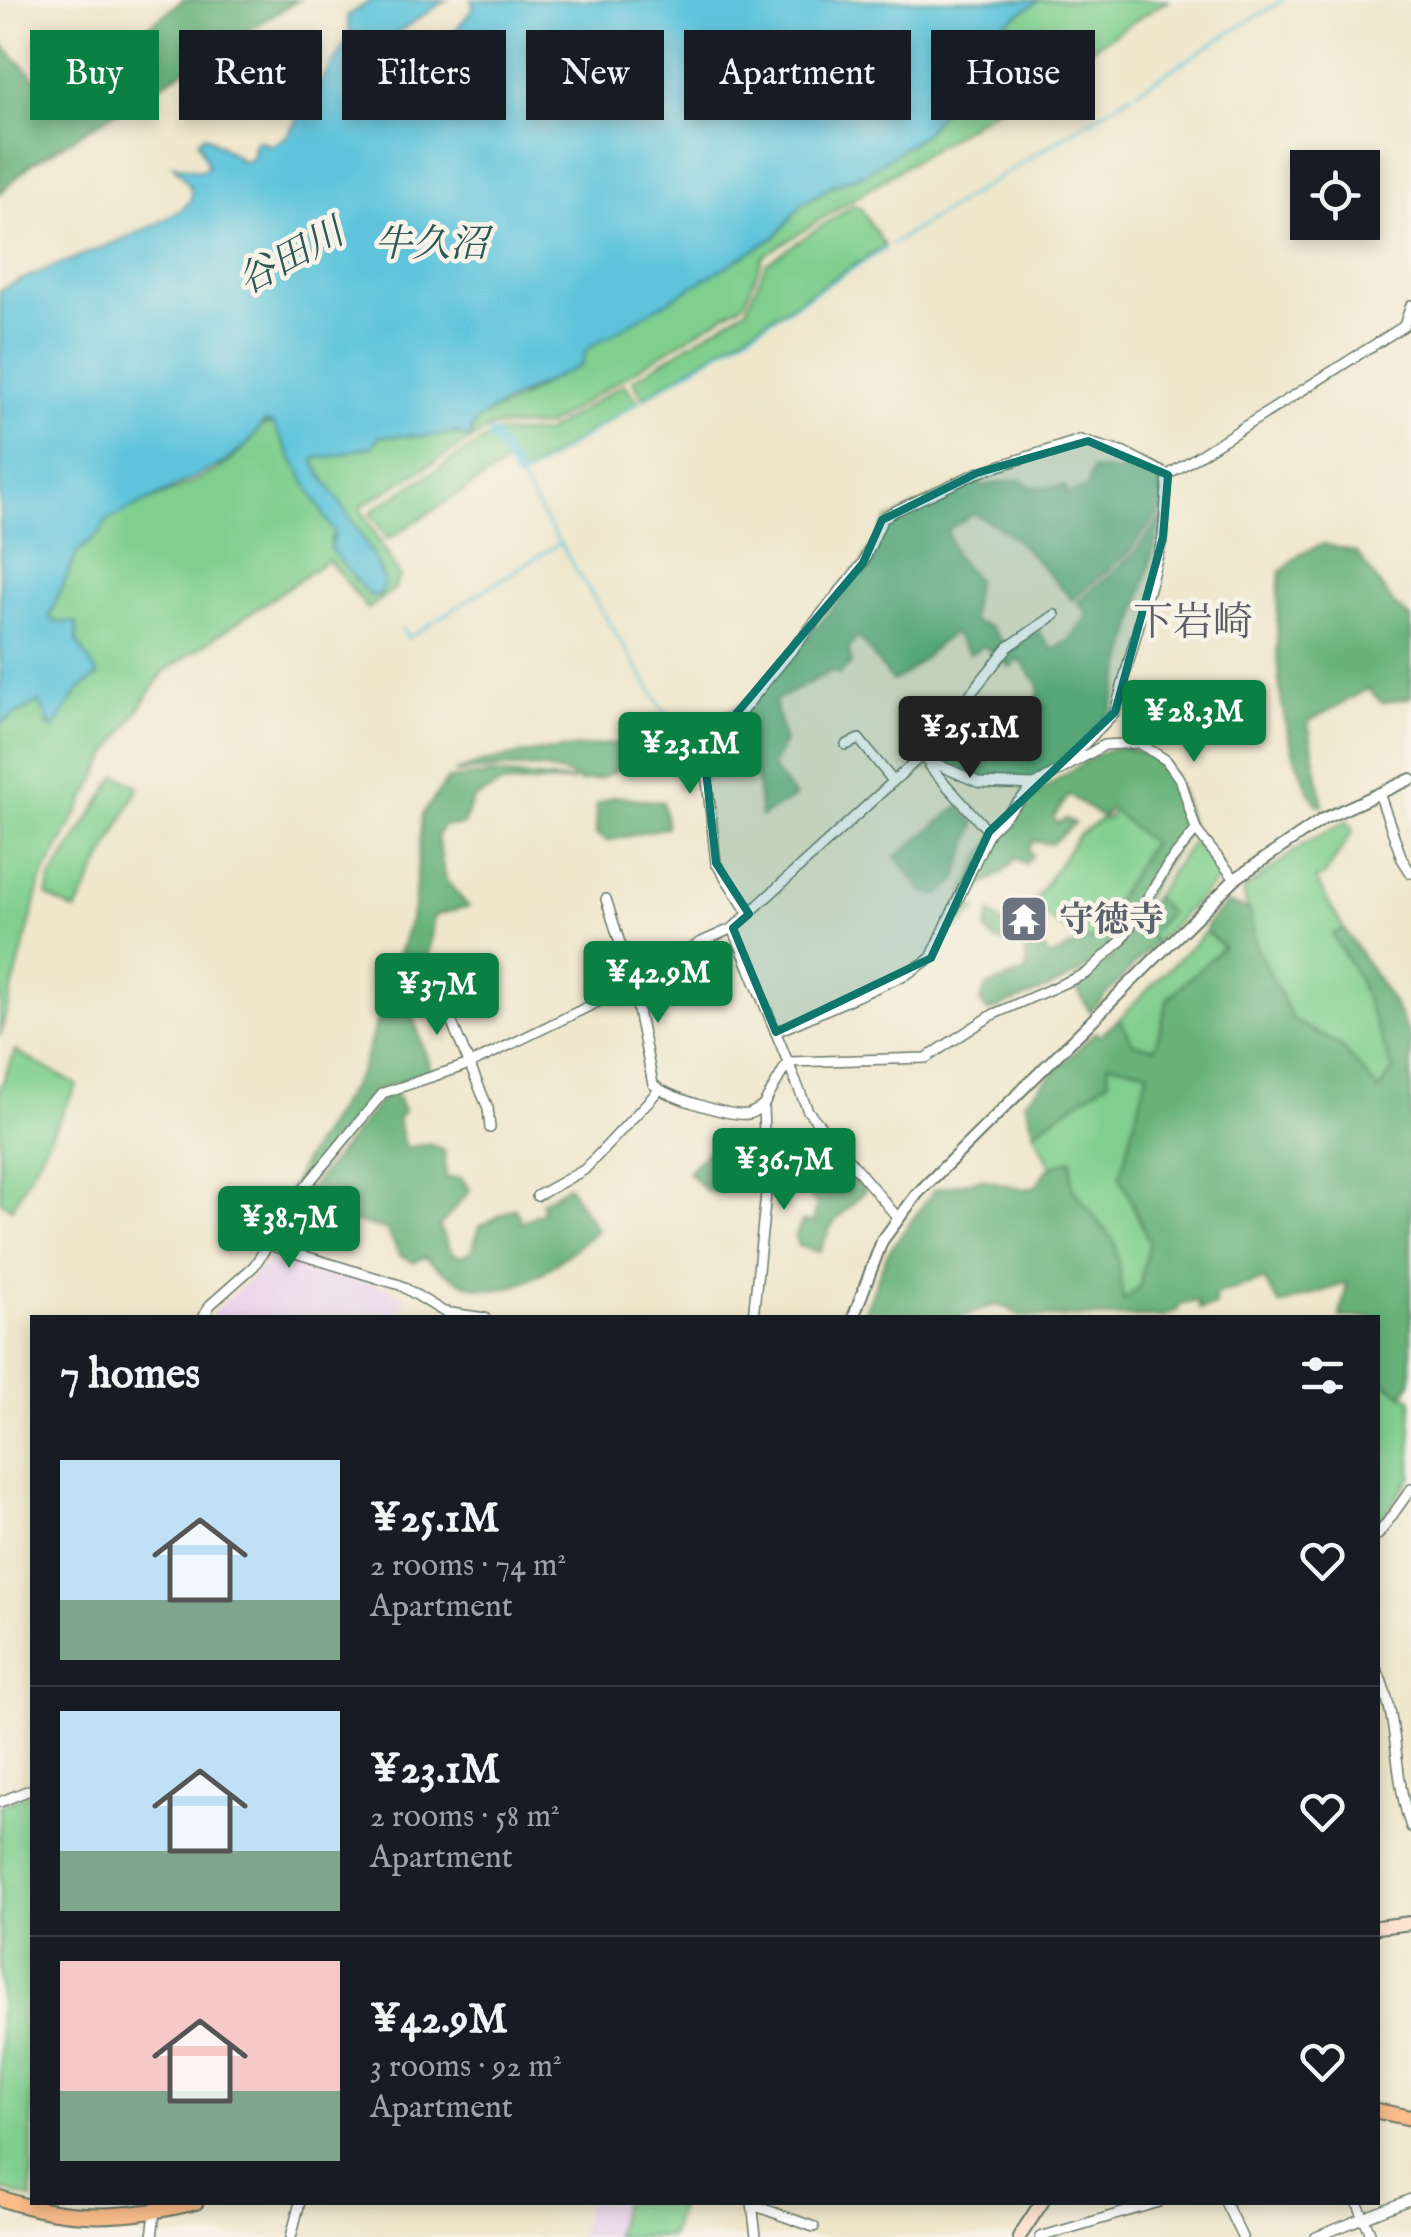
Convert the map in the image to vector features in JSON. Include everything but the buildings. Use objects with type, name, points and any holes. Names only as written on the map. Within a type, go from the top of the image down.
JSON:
[{"type":"main road","points":[[1380,1927],[1411,1923]]},
{"type":"main road","points":[[1380,2111],[1411,2118]]},
{"type":"main road","points":[[0,2198],[74,2216],[155,2212],[184,2205]]},
{"type":"main road","points":[[1018,2237],[1040,2205]]},
{"type":"street","points":[[1168,476],[1408,326],[1411,305]]},
{"type":"street","points":[[750,914],[716,863],[704,752],[711,738],[738,716],[863,562],[882,520],[977,473],[1080,440],[1128,454],[1168,476]]},
{"type":"street","points":[[776,1032],[907,974],[932,958],[989,832],[1115,712],[1163,537],[1168,476]]},
{"type":"street","points":[[206,1315],[269,1245],[306,1186],[375,1100],[391,1088],[470,1064],[631,985],[732,928],[920,757],[1008,646],[1055,615]]},
{"type":"street","points":[[846,745],[859,739],[894,781]]},
{"type":"street","points":[[1058,768],[1104,744],[1130,741],[1148,746],[1166,760],[1181,781],[1196,830],[1235,878]]},
{"type":"street","points":[[920,757],[980,784],[1035,785]]},
{"type":"street","points":[[920,757],[989,832]]},
{"type":"street","points":[[854,1315],[872,1262],[898,1218],[940,1169],[1235,878],[1290,838],[1411,779]]},
{"type":"street","points":[[1379,793],[1402,859],[1411,872]]},
{"type":"street","points":[[788,1062],[926,1058],[994,1014],[1086,973],[1121,941],[1169,862],[1196,830]]},
{"type":"street","points":[[606,899],[631,985],[648,1071],[658,1090],[748,1114],[762,1106],[788,1062]]},
{"type":"street","points":[[732,928],[816,1126],[898,1218]]},
{"type":"street","points":[[440,997],[488,1108],[490,1128]]},
{"type":"street","points":[[537,1196],[584,1170],[658,1090]]},
{"type":"street","points":[[753,1315],[766,1194],[762,1106]]},
{"type":"street","points":[[269,1245],[400,1285],[444,1312],[465,1315]]},
{"type":"street","points":[[1380,1532],[1411,1489]]},
{"type":"street","points":[[1380,1678],[1394,1716],[1401,1792],[1411,1827]]},
{"type":"street","points":[[0,1802],[30,1790]]},
{"type":"street","points":[[1316,2237],[1411,2199]]},
{"type":"street","points":[[291,2237],[299,2205]]},
{"type":"street","points":[[752,2205],[756,2237]]},
{"type":"street","points":[[755,2205],[814,2228]]},
{"type":"street","points":[[1040,2237],[1149,2205]]},
{"type":"street","points":[[1226,2205],[1242,2237]]},
{"type":"street","points":[[1359,2205],[1372,2237]]},
{"type":"street","points":[[152,2237],[155,2212]]},
{"type":"highlighted area","points":[[1088,441],[1168,475],[1163,537],[1115,712],[989,832],[931,958],[776,1032],[733,928],[749,914],[716,863],[704,752],[863,563],[882,520],[977,473]]},
{"type":"shaded area","points":[[275,1254],[390,1288],[405,1298],[398,1315],[211,1315]]},
{"type":"shaded area","points":[[586,2205],[621,2205],[614,2237],[579,2237]]},
{"type":"green space","points":[[183,0],[298,0],[249,30],[179,30],[179,73],[159,86],[159,30],[143,30]]},
{"type":"green space","points":[[1040,0],[1168,0],[1095,46],[1095,30],[994,30]]},
{"type":"green space","points":[[0,42],[30,73],[30,120],[103,120],[30,165],[0,193]]},
{"type":"green space","points":[[931,111],[931,120],[978,120],[763,256],[745,302],[546,426],[493,427],[360,507],[400,576],[395,588],[368,609],[328,560],[163,673],[109,754],[41,881],[0,1036],[0,724],[39,702],[46,710],[48,727],[78,691],[98,676],[49,617],[78,551],[100,533],[106,521],[212,473],[231,461],[257,427],[273,424],[334,533],[330,541],[371,597],[375,594],[379,598],[383,581],[369,549],[314,463],[316,458],[371,447],[379,437],[441,434],[471,438],[476,420],[580,366],[586,350],[775,237],[801,205],[833,185],[866,173]]},
{"type":"green space","points":[[853,205],[860,207],[885,246],[643,398],[633,380],[747,308],[766,263]]},
{"type":"green space","points":[[624,384],[639,402],[520,476],[493,433],[544,433]]},
{"type":"green space","points":[[489,437],[506,464],[388,539],[371,514],[374,509]]},
{"type":"green space","points":[[1126,460],[1162,477],[1163,508],[1128,553],[1072,600],[1016,540],[974,514],[947,530],[955,555],[976,580],[971,621],[990,627],[1004,644],[995,654],[983,646],[970,654],[953,633],[892,681],[858,636],[848,650],[852,663],[839,675],[832,671],[775,701],[784,741],[772,768],[795,797],[761,817],[754,760],[721,749],[712,771],[710,745],[801,647],[850,586],[886,521],[977,477],[981,486],[1021,479],[1032,487],[1065,486],[1067,494],[1087,488],[1092,469],[1123,472]]},
{"type":"green space","points":[[1162,517],[1112,709],[1091,736],[1048,771],[1015,783],[983,780],[938,764],[930,751],[945,728],[966,747],[976,748],[986,739],[999,746],[1009,737],[1005,715],[1021,715],[1038,697],[1039,685],[1020,660],[1010,667],[1002,660],[1010,649],[1038,631],[1053,650],[1069,640],[1088,616],[1078,601],[1132,556]]},
{"type":"green space","points":[[1324,544],[1357,553],[1395,606],[1411,618],[1411,697],[1382,703],[1368,689],[1308,722],[1323,806],[1317,804],[1303,778],[1285,721],[1277,631],[1280,572],[1301,553]]},
{"type":"green space","points":[[746,701],[737,714],[711,732],[704,781],[697,780],[696,762],[646,768],[635,761],[599,779],[580,782],[537,768],[454,773],[526,754],[674,733]]},
{"type":"green space","points":[[1119,746],[1151,757],[1170,773],[1182,796],[1191,829],[1104,953],[1065,980],[989,1012],[980,1002],[987,987],[1027,971],[1025,946],[995,941],[986,930],[990,913],[1023,940],[1035,936],[1050,958],[1092,940],[1151,843],[1110,808],[1103,818],[1069,795],[1053,818],[1057,823],[1066,819],[1075,823],[1051,844],[1033,841],[1028,850],[1032,855],[1025,864],[1016,858],[980,889],[968,905],[977,910],[958,929],[952,923],[972,876],[993,839],[1022,806],[1083,763]]},
{"type":"green space","points":[[492,774],[574,781],[500,785],[473,799],[463,825],[443,826],[437,836],[445,879],[468,906],[434,916],[427,965],[430,994],[411,1010],[431,1071],[380,1089],[279,1221],[276,1217],[304,1161],[361,1071],[414,907],[422,815],[448,779]]},
{"type":"green space","points":[[117,775],[139,787],[76,911],[47,896],[51,879]]},
{"type":"green space","points":[[614,796],[663,802],[667,827],[607,841],[596,835],[596,805]]},
{"type":"green space","points":[[959,806],[976,824],[955,882],[938,896],[923,892],[896,857]]},
{"type":"green space","points":[[1114,810],[1151,842],[1092,940],[1080,941],[1034,907],[1035,900],[1077,836],[1103,818],[1107,820]]},
{"type":"green space","points":[[1347,821],[1353,831],[1324,877],[1315,879],[1344,929],[1333,935],[1357,976],[1393,1070],[1380,1092],[1341,1046],[1293,1020],[1256,946],[1243,891],[1301,846]]},
{"type":"green space","points":[[1191,843],[1196,843],[1221,877],[1155,943],[1149,935],[1169,913],[1154,897]]},
{"type":"green space","points":[[1154,897],[1169,913],[1149,935],[1155,943],[1090,1012],[1074,984],[1110,959]]},
{"type":"green space","points":[[1227,903],[1249,910],[1256,946],[1293,1020],[1341,1046],[1379,1091],[1393,1070],[1357,976],[1332,934],[1344,929],[1392,1001],[1411,1039],[1411,1383],[1404,1395],[1380,1380],[1380,1315],[1340,1315],[1347,1283],[1280,1305],[1264,1280],[1215,1295],[1215,1306],[1200,1310],[1197,1301],[1179,1305],[1178,1310],[1168,1315],[1018,1315],[995,1306],[965,1315],[864,1314],[887,1254],[935,1189],[981,1179],[1025,1189],[1036,1186],[1049,1168],[1072,1159],[1072,1188],[1115,1243],[1123,1301],[1139,1288],[1149,1242],[1120,1176],[1148,1071],[1108,1063],[1109,1080],[1034,1131],[1025,1101],[1095,1032],[1100,1036],[1119,1019],[1133,1043],[1155,1048],[1168,999],[1223,947],[1206,931],[1207,923]]},
{"type":"green space","points":[[1206,931],[1223,947],[1168,998],[1155,1048],[1133,1043],[1119,1019]]},
{"type":"green space","points":[[15,1051],[77,1085],[12,1208],[0,1201],[0,1089]]},
{"type":"green space","points":[[1108,1062],[1149,1070],[1121,1176],[1149,1242],[1139,1288],[1123,1302],[1115,1243],[1072,1188],[1072,1160],[1051,1167],[1034,1131],[1109,1080]]},
{"type":"green space","points":[[395,1092],[403,1112],[397,1118],[405,1148],[430,1144],[444,1151],[446,1178],[461,1178],[470,1190],[439,1227],[453,1254],[462,1256],[472,1250],[480,1226],[515,1208],[522,1222],[544,1211],[541,1202],[568,1186],[597,1230],[534,1277],[515,1286],[495,1289],[473,1286],[450,1276],[425,1257],[415,1262],[400,1256],[387,1230],[313,1212],[302,1199],[381,1100]]},
{"type":"green space","points":[[714,1144],[734,1175],[719,1192],[706,1191],[688,1172]]},
{"type":"green space","points":[[848,1171],[865,1191],[833,1223],[819,1252],[798,1246],[795,1237],[802,1222],[813,1222],[817,1204],[805,1192],[825,1186]]},
{"type":"green space","points":[[1380,1380],[1411,1399],[1411,1477],[1380,1520]]},
{"type":"green space","points":[[30,1793],[30,2198],[0,2189],[0,1805]]},
{"type":"green space","points":[[622,2205],[679,2205],[670,2237],[615,2237]]},
{"type":"water","name":"牛久沼","points":[[372,0],[446,0],[401,30],[349,30],[347,16]]},
{"type":"water","name":"牛久沼","points":[[471,0],[1040,0],[994,30],[931,30],[931,120],[935,120],[924,134],[866,173],[833,185],[801,205],[775,237],[586,350],[581,366],[480,419],[469,440],[456,432],[379,437],[371,447],[316,458],[314,463],[376,561],[384,586],[379,598],[375,594],[370,597],[330,549],[334,533],[273,424],[264,422],[247,445],[224,463],[106,521],[100,533],[78,551],[49,616],[55,622],[77,623],[77,641],[98,675],[78,691],[53,730],[39,702],[0,724],[0,290],[136,234],[182,209],[191,193],[173,165],[201,171],[208,167],[198,140],[205,135],[244,162],[253,157],[254,144],[259,140],[271,146],[287,136],[297,120],[322,120],[322,80],[342,49],[342,120],[506,120],[506,30],[456,30],[474,7]]},
{"type":"waterway","points":[[1137,91],[1283,0]]},
{"type":"waterway","points":[[892,244],[1132,94]]},
{"type":"waterway","points":[[645,398],[885,249]]},
{"type":"waterway","points":[[521,478],[639,402]]},
{"type":"waterway","points":[[492,436],[518,476]]},
{"type":"waterway","points":[[518,476],[671,722]]},
{"type":"waterway","points":[[438,619],[560,543]]},
{"type":"waterway","points":[[402,629],[408,638],[433,622]]},
{"type":"place","name":"守徳寺","points":[[1024,919]]},
{"type":"district","name":"下岩崎","points":[[1193,621]]},
{"type":"water label","name":"谷田川","points":[[290,256]]}]
